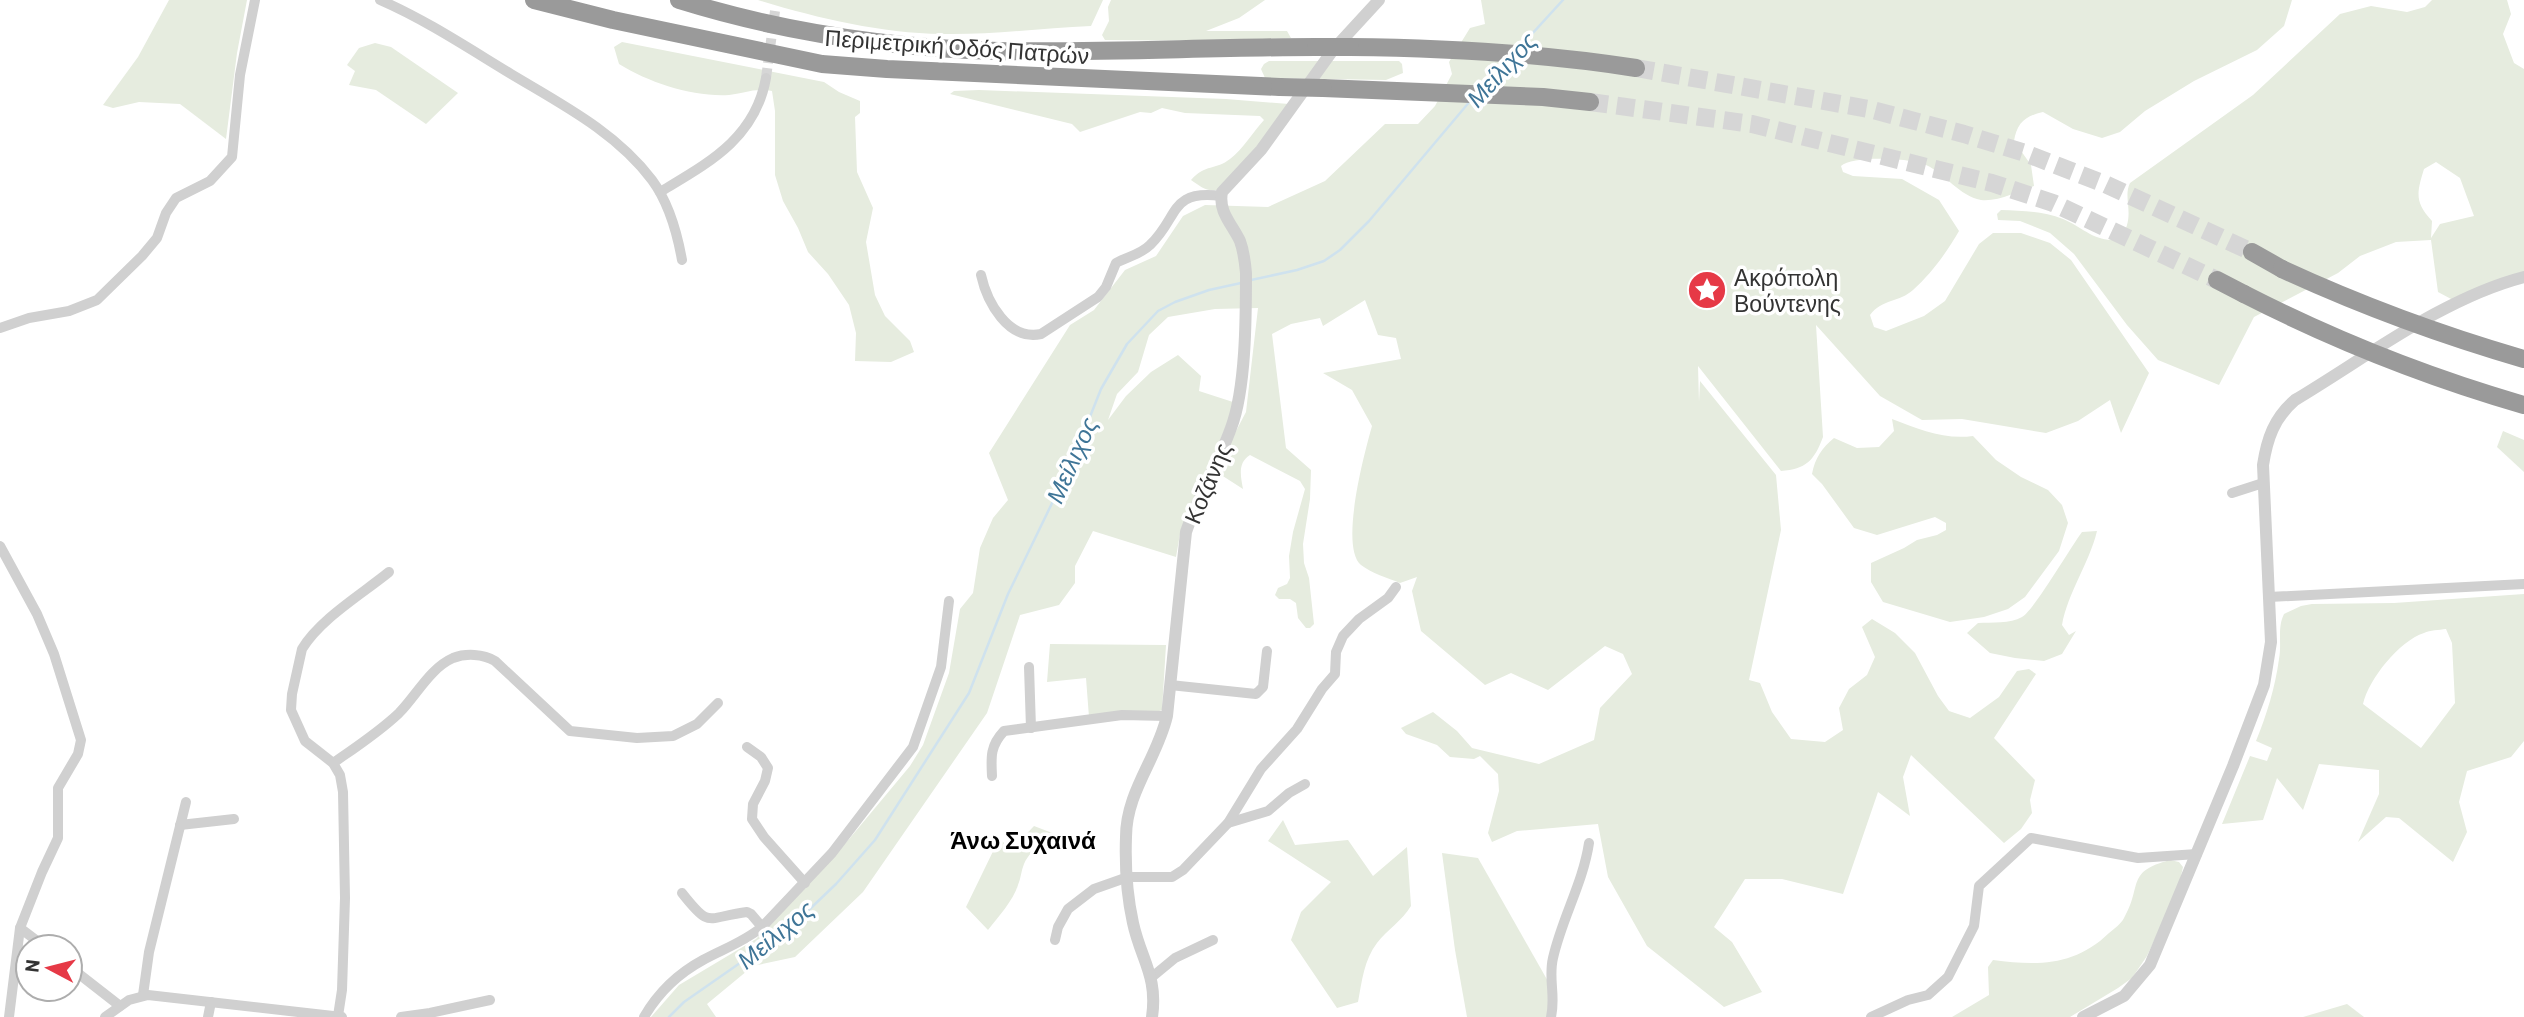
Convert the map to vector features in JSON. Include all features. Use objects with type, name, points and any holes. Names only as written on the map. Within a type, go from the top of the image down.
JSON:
[{"type":"highway","name":"Περιμετρική Οδός Πατρών","points":[[534,0],[645,27],[822,64],[1590,102]]},
{"type":"highway","name":"Περιμετρική Οδός Πατρών","points":[[679,0],[790,29],[938,48],[1026,51],[1316,47],[1473,49],[1636,68]]},
{"type":"highway","points":[[2252,251],[2282,269],[2331,292],[2405,320],[2524,359]]},
{"type":"highway","points":[[2217,280],[2334,338],[2441,379],[2524,405]]},
{"type":"street","points":[[0,328],[29,318],[69,311],[97,300],[157,238],[166,213],[176,198],[210,181],[232,157],[241,65],[255,0]]},
{"type":"street","points":[[380,0],[428,24],[597,127],[636,162],[660,192],[675,228],[682,260]]},
{"type":"street","points":[[981,275],[992,304],[1006,323],[1027,335],[1041,334],[1098,297],[1106,287],[1116,264],[1149,247],[1179,203],[1199,195],[1221,196],[1227,184],[1268,140],[1333,50],[1379,0]]},
{"type":"street","points":[[660,192],[710,160],[740,135],[757,110],[766,78]]},
{"type":"street","name":"Κοζάνης","points":[[1152,1017],[1152,976],[1133,925],[1126,842],[1127,815],[1135,792],[1160,744],[1167,716],[1186,532],[1231,429],[1237,408],[1245,303],[1244,254],[1224,213],[1221,196]]},
{"type":"street","points":[[2083,1017],[2124,996],[2150,965],[2244,741],[2264,685],[2271,642],[2263,483],[2265,453],[2271,430],[2281,413],[2295,400],[2449,306],[2497,285],[2524,277]]},
{"type":"street","points":[[2232,494],[2263,483]]},
{"type":"street","points":[[0,547],[37,614],[54,654],[81,740],[80,750],[58,788],[58,838],[20,928],[9,1017]]},
{"type":"street","points":[[338,1016],[343,954],[343,792],[340,775],[333,763],[305,741],[290,710],[302,649],[321,626],[389,572]]},
{"type":"street","points":[[2269,597],[2524,584]]},
{"type":"street","points":[[1055,940],[1062,917],[1076,901],[1094,889],[1128,877],[1172,877],[1183,870],[1228,823],[1256,777],[1293,734],[1335,674],[1336,651],[1342,638],[1359,619],[1388,598],[1396,587]]},
{"type":"street","points":[[644,1017],[673,981],[695,965],[750,937],[762,927],[805,883],[854,826],[913,747],[941,667],[949,601]]},
{"type":"street","points":[[1170,685],[1256,694],[1263,687],[1266,651]]},
{"type":"street","points":[[333,763],[398,714],[444,664],[462,656],[483,656],[495,661],[570,731],[637,738],[673,736],[697,724],[718,703]]},
{"type":"street","points":[[1029,667],[1031,728]]},
{"type":"street","points":[[992,776],[991,751],[994,741],[1004,732],[1122,715],[1167,716]]},
{"type":"street","points":[[747,747],[761,757],[768,768],[765,781],[753,804],[752,819],[805,883]]},
{"type":"street","points":[[1228,823],[1268,811],[1289,793],[1305,784]]},
{"type":"street","points":[[143,995],[149,952],[186,802]]},
{"type":"street","points":[[180,825],[234,819]]},
{"type":"street","points":[[1871,1017],[1908,1000],[1928,995],[1948,977],[1974,926],[1979,886],[2031,838],[2138,858],[2197,854]]},
{"type":"street","points":[[1551,1017],[1555,1000],[1552,964],[1559,935],[1584,871],[1589,843]]},
{"type":"street","points":[[681,893],[703,918],[712,920],[747,912],[762,927]]},
{"type":"street","points":[[20,928],[27,933]]},
{"type":"street","points":[[1152,976],[1175,958],[1213,940]]},
{"type":"street","points":[[84,978],[120,1006]]},
{"type":"street","points":[[105,1017],[143,995],[344,1017]]},
{"type":"street","points":[[401,1017],[490,1000]]},
{"type":"street","points":[[208,1017],[211,1002]]},
{"type":"shaded area","points":[[169,0],[247,0],[226,139],[180,104],[139,102],[113,108],[103,105],[138,57]]},
{"type":"shaded area","points":[[758,0],[1103,0],[1091,26],[960,34],[872,28]]},
{"type":"shaded area","points":[[1111,0],[1265,0],[1239,18],[1206,31],[1287,31],[1291,38],[1232,41],[1105,40],[1102,35],[1109,21],[1108,7]]},
{"type":"shaded area","points":[[1481,0],[2292,0],[2284,26],[2257,50],[2194,81],[2145,111],[2120,132],[2102,138],[2073,129],[2043,112],[2027,118],[2017,129],[2014,141],[2031,165],[2034,186],[2015,193],[1988,200],[1973,198],[1926,165],[1908,161],[1869,159],[1841,166],[1843,172],[1853,176],[1902,179],[1939,200],[1959,231],[1920,284],[1908,294],[1880,306],[1870,315],[1874,327],[1886,331],[1924,316],[1945,301],[1979,244],[1993,233],[2021,233],[2050,243],[2071,260],[2149,373],[2121,433],[2110,400],[2078,421],[2046,433],[1962,419],[1922,420],[1880,396],[1816,325],[1823,437],[1808,462],[1797,468],[1781,471],[1698,366],[1699,402],[1700,381],[1776,475],[1781,530],[1749,680],[1760,683],[1772,712],[1791,739],[1825,742],[1843,730],[1839,708],[1849,689],[1867,675],[1875,657],[1862,627],[1872,619],[1895,633],[1915,653],[1949,711],[1970,718],[1999,697],[2017,671],[2029,669],[2036,674],[1994,738],[2035,780],[2030,800],[2032,813],[2021,829],[2004,843],[1911,755],[1903,777],[1910,816],[1878,792],[1843,894],[1782,879],[1745,879],[1714,927],[1732,942],[1762,992],[1724,1007],[1647,946],[1608,877],[1598,824],[1517,831],[1492,842],[1488,833],[1499,791],[1498,774],[1480,756],[1474,759],[1450,757],[1437,745],[1406,734],[1401,728],[1433,712],[1457,731],[1472,748],[1539,764],[1594,740],[1600,708],[1632,674],[1623,654],[1605,646],[1548,690],[1511,673],[1485,685],[1421,631],[1412,591],[1417,577],[1400,583],[1361,565],[1355,555],[1352,539],[1353,520],[1372,426],[1352,390],[1323,373],[1401,359],[1396,338],[1378,335],[1365,300],[1323,326],[1320,318],[1291,324],[1272,334],[1286,448],[1311,470],[1310,499],[1303,544],[1314,624],[1306,628],[1298,618],[1296,603],[1290,599],[1279,599],[1275,595],[1278,588],[1287,584],[1290,578],[1289,556],[1293,532],[1305,489],[1300,481],[1250,455],[1242,466],[1243,489],[1215,471],[1246,412],[1258,308],[1215,309],[1168,317],[1149,335],[1138,372],[1117,394],[1108,420],[1126,396],[1151,372],[1178,355],[1201,376],[1199,391],[1236,403],[1180,534],[1176,557],[1093,531],[1075,566],[1075,583],[1059,605],[1020,615],[987,713],[863,892],[795,957],[753,966],[707,1004],[716,1017],[651,1017],[679,985],[756,939],[850,838],[910,766],[923,745],[949,673],[960,609],[973,593],[980,548],[993,518],[1008,500],[989,453],[1070,325],[1094,310],[1125,270],[1156,256],[1183,216],[1205,205],[1268,207],[1325,181],[1385,124],[1418,124],[1435,106],[1452,74],[1449,62],[1470,28],[1485,24]]},
{"type":"shaded area","points":[[2432,0],[2507,0],[2511,14],[2503,34],[2514,63],[2524,69],[2524,274],[2453,300],[2438,292],[2431,240],[2396,242],[2360,256],[2338,273],[2254,317],[2219,385],[2158,360],[2127,325],[2074,254],[2050,233],[2020,221],[1998,220],[1997,214],[2001,210],[2040,213],[2063,219],[2097,237],[2120,239],[2128,223],[2127,195],[2130,183],[2253,95],[2340,14],[2371,6],[2407,12],[2425,7]],"holes":[[[2436,162],[2460,178],[2474,216],[2440,224],[2431,238],[2432,221],[2422,208],[2419,196],[2424,169]]]},
{"type":"shaded area","points":[[622,42],[824,82],[860,101],[860,113],[855,117],[857,172],[873,208],[866,242],[875,295],[885,316],[910,341],[914,352],[891,362],[855,361],[856,333],[849,305],[828,274],[808,252],[783,201],[775,175],[775,111],[772,91],[754,90],[715,95],[672,87],[619,64],[614,47]]},
{"type":"shaded area","points":[[375,43],[391,47],[458,93],[426,124],[376,90],[349,85],[355,71],[347,65],[359,48]]},
{"type":"shaded area","points":[[1269,61],[1399,61],[1403,73],[1386,80],[1265,78],[1261,69]]},
{"type":"shaded area","points":[[954,91],[1226,99],[1289,104],[1257,149],[1218,190],[1210,190],[1191,180],[1235,155],[1264,120],[1260,116],[1185,113],[1162,108],[1151,113],[1140,112],[1080,132],[1072,124],[950,94]]},
{"type":"shaded area","points":[[1892,419],[1942,435],[1973,436],[1996,460],[2021,477],[2048,490],[2062,505],[2068,523],[2059,551],[2025,597],[2008,609],[1984,617],[1950,622],[1883,602],[1871,582],[1871,563],[1917,540],[1937,535],[1946,530],[1946,523],[1935,517],[1877,535],[1854,528],[1812,474],[1820,454],[1834,438],[1857,448],[1879,447],[1894,431]]},
{"type":"shaded area","points":[[2503,431],[2524,440],[2524,472],[2497,447]]},
{"type":"shaded area","points":[[2097,531],[2065,613],[2062,625],[2069,635],[2076,631],[2062,654],[2044,661],[1990,653],[1967,633],[1978,623],[2006,622],[2022,617],[2044,591],[2082,532]]},
{"type":"shaded area","points":[[2524,594],[2524,741],[2511,757],[2467,771],[2459,802],[2467,832],[2453,862],[2399,818],[2386,817],[2358,842],[2379,794],[2379,770],[2319,764],[2303,810],[2277,778],[2263,820],[2222,824],[2250,756],[2267,761],[2272,748],[2256,741],[2275,680],[2284,614],[2312,604],[2394,603]],"holes":[[[2446,629],[2452,643],[2455,703],[2421,748],[2363,704],[2372,683],[2386,662],[2414,637]]]},
{"type":"shaded area","points":[[1050,644],[1166,645],[1162,710],[1154,713],[1089,717],[1086,678],[1047,682]]},
{"type":"shaded area","points":[[1283,820],[1295,845],[1348,840],[1373,876],[1407,847],[1411,906],[1381,938],[1369,956],[1358,1002],[1337,1008],[1291,940],[1301,912],[1331,882],[1268,841]]},
{"type":"shaded area","points":[[1034,826],[1068,839],[1099,836],[1091,844],[1053,843],[1036,849],[1024,864],[1013,897],[988,930],[966,907],[999,839],[1012,849]]},
{"type":"shaded area","points":[[1442,853],[1478,858],[1549,983],[1548,1017],[1467,1017]]},
{"type":"shaded area","points":[[2170,860],[2179,862],[2183,867],[2178,889],[2147,956],[2132,978],[2070,1017],[1952,1017],[1989,995],[1988,967],[1993,960],[2025,963],[2055,961],[2069,958],[2096,944],[2123,920],[2130,907],[2137,881],[2146,869]]},
{"type":"shaded area","points":[[2347,1004],[2364,1017],[2303,1017]]},
{"type":"waterway","name":"Μείλιχος","points":[[1521,46],[1563,0]]},
{"type":"waterway","name":"Μείλιχος","points":[[1483,88],[1507,62]]},
{"type":"waterway","name":"Μείλιχος","points":[[1251,280],[1324,261],[1340,250],[1369,221],[1471,100]]},
{"type":"waterway","name":"Μείλιχος","points":[[669,1017],[684,1002],[790,928],[836,884],[875,840],[969,693],[1008,594],[1072,462],[1101,389],[1127,344],[1158,311],[1209,290],[1241,283]]},
{"type":"tunnel","points":[[766,78],[775,11]]},
{"type":"tunnel","points":[[1636,68],[1869,109],[1964,134],[2025,153],[2105,184],[2252,252]]},
{"type":"tunnel","points":[[1590,102],[1752,124],[1992,183],[2053,203],[2217,280]]},
{"type":"place","name":"Ακρόπολη Βούντενης","points":[[1707,290]]},
{"type":"district","name":"Άνω Συχαινά","points":[[1023,839]]}]
